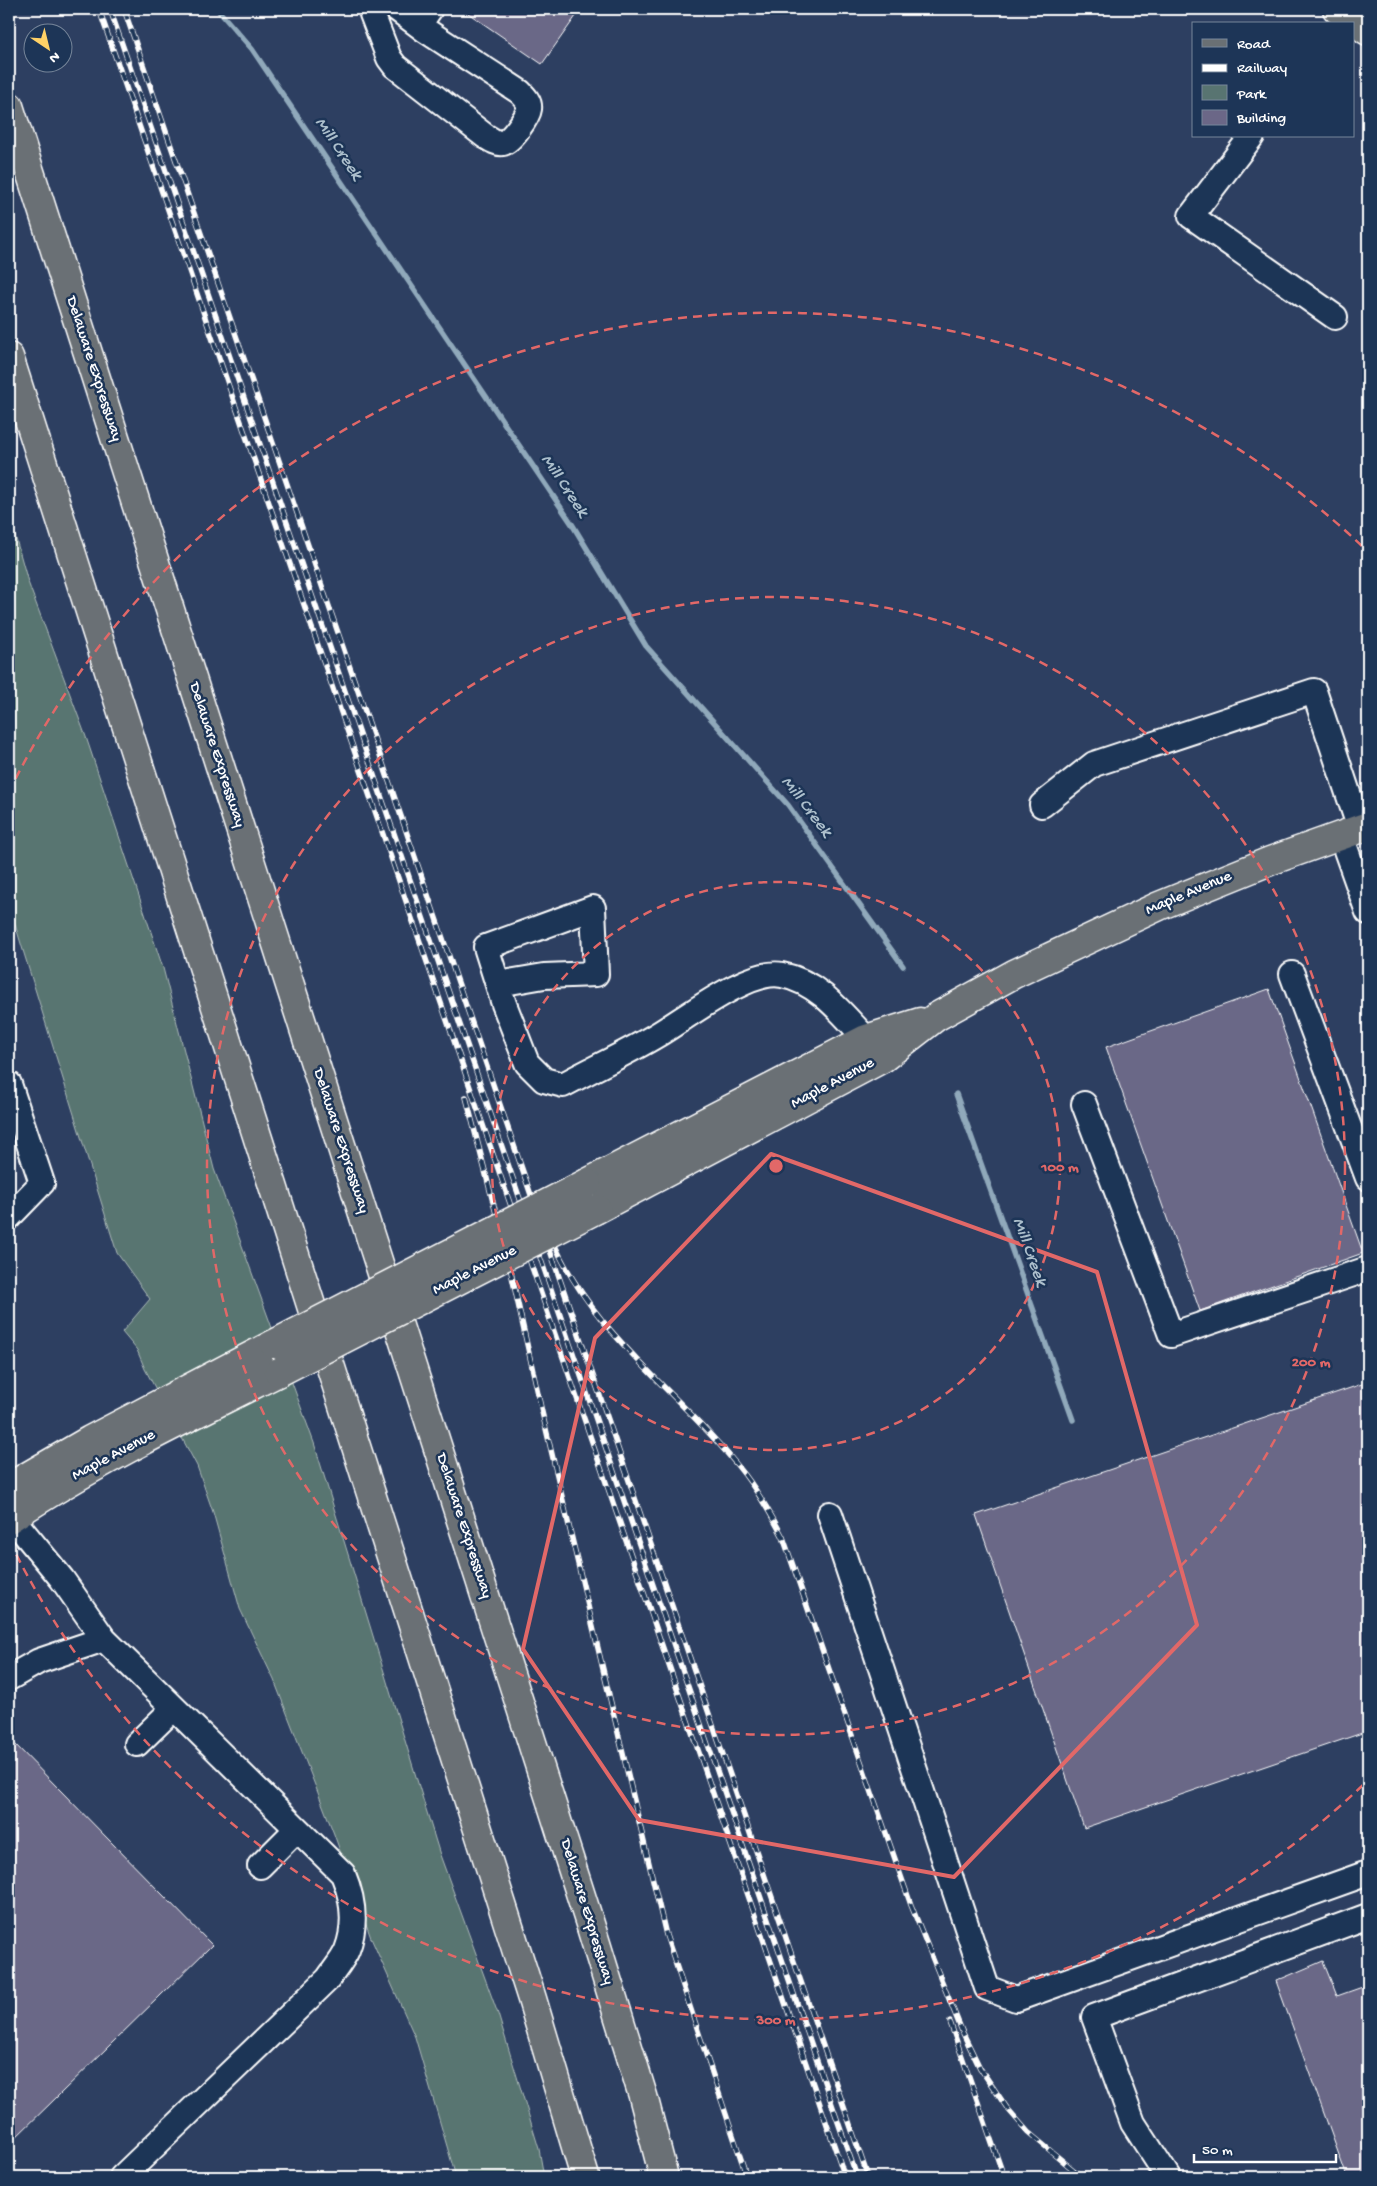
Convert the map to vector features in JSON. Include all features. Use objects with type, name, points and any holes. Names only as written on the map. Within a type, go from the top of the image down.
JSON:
[{"type":"main road","name":"Delaware Expressway","points":[[9,106],[587,1914],[643,2096],[664,2177]]},
{"type":"main road","points":[[9,357],[526,1980],[585,2177]]},
{"type":"main road","name":"Maple Avenue","points":[[10,1518],[65,1483],[134,1444],[597,1209],[883,1058],[936,1016],[1014,974],[1150,910],[1270,861],[1356,831]]},
{"type":"main road","name":"Maple Avenue","points":[[9,1487],[90,1440],[866,1039],[936,1016]]},
{"type":"street","points":[[374,9],[372,14],[389,58],[395,66],[485,136],[499,143],[506,143],[512,138],[529,110],[528,99],[425,17],[398,9]]},
{"type":"street","points":[[1250,138],[1191,216],[1335,317]]},
{"type":"street","points":[[1042,806],[1094,764],[1314,691],[1356,831],[1368,912]]},
{"type":"street","points":[[498,984],[544,976],[596,974],[593,908],[486,947],[498,984],[528,1063],[544,1080],[563,1085],[656,1035],[721,995],[757,977],[782,974],[810,986],[830,1001],[866,1039]]},
{"type":"street","points":[[1292,974],[1368,1178]]},
{"type":"street","points":[[9,1084],[42,1183],[9,1217]]},
{"type":"street","points":[[1084,1104],[1171,1334],[1368,1269]]},
{"type":"street","points":[[830,1514],[987,1988],[1016,1999],[1368,1873]]},
{"type":"street","points":[[10,1518],[62,1579],[104,1639],[343,1874],[351,1894],[354,1922],[347,1950],[328,1979],[122,2177]]},
{"type":"street","points":[[9,1678],[39,1661],[104,1639]]},
{"type":"street","points":[[137,1744],[174,1708]]},
{"type":"street","points":[[260,1866],[297,1829]]},
{"type":"street","points":[[1168,2177],[1133,2123],[1094,2017],[1368,1916]]},
{"type":"highlighted area","points":[[771,1154],[1097,1272],[1197,1625],[954,1877],[639,1820],[523,1649],[595,1338]]},
{"type":"green space","points":[[9,514],[28,582],[86,737],[163,968],[214,1169],[314,1443],[440,1855],[498,2014],[539,2149],[544,2177],[456,2177],[415,2037],[371,1938],[334,1834],[274,1680],[240,1609],[213,1512],[197,1466],[145,1369],[137,1350],[122,1332],[150,1299],[117,1253],[9,905]]},
{"type":"building","points":[[462,9],[581,9],[542,64]]},
{"type":"building","points":[[1269,989],[1363,1253],[1200,1311],[1106,1047]]},
{"type":"building","points":[[1368,1382],[1368,1731],[1084,1828],[976,1515]]},
{"type":"building","points":[[9,1738],[212,1945],[9,2144]]},
{"type":"building","points":[[1323,1961],[1337,1996],[1368,1985],[1368,2177],[1347,2177],[1276,1981]]},
{"type":"waterway","name":"Mill Creek","points":[[217,9],[252,49],[572,524],[646,646],[788,805],[903,966]]},
{"type":"waterway","name":"Mill Creek","points":[[956,1094],[1073,1420]]},
{"type":"railway","points":[[99,9],[845,2177]]},
{"type":"railway","points":[[110,9],[857,2177]]},
{"type":"railway","points":[[124,9],[868,2177]]},
{"type":"railway","points":[[466,1097],[511,1272],[542,1412],[666,1935],[747,2177]]},
{"type":"railway","points":[[551,1236],[568,1271],[589,1304],[639,1362],[720,1445],[745,1475],[775,1521],[783,1537],[911,1905],[962,2031],[980,2068],[1007,2108],[1028,2132],[1082,2177]]},
{"type":"railway","points":[[950,2022],[1004,2177]]}]
